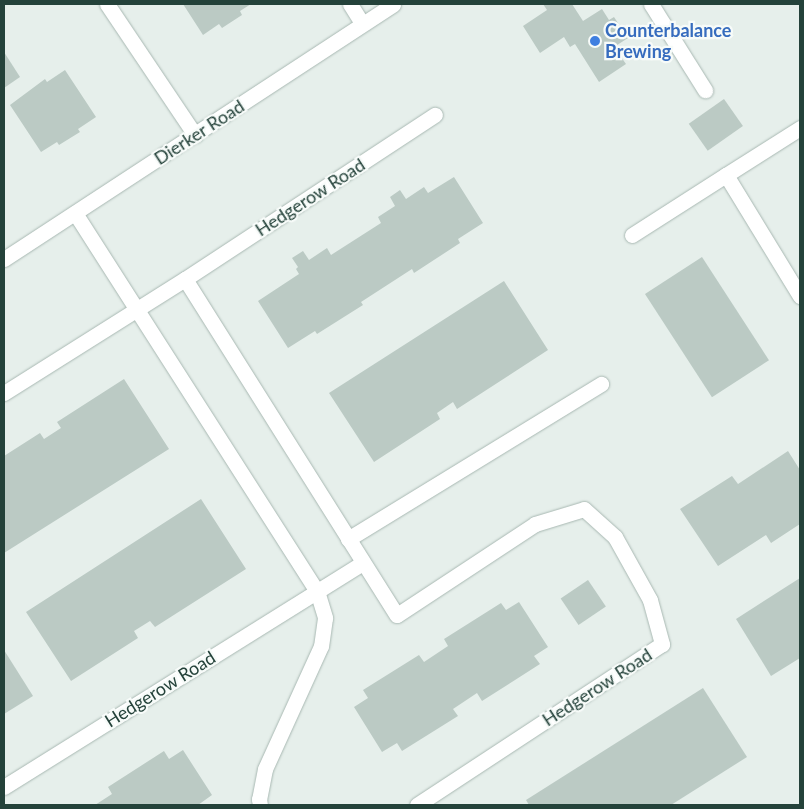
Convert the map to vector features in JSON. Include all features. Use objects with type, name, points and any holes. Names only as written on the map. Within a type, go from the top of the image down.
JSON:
[{"type":"street","points":[[107,4],[195,135]]},
{"type":"street","points":[[350,4],[362,23]]},
{"type":"street","name":"Dierker Road","points":[[4,259],[393,4]]},
{"type":"street","points":[[651,4],[705,90]]},
{"type":"street","name":"Hedgerow Road","points":[[4,393],[435,115]]},
{"type":"street","points":[[632,235],[800,128]]},
{"type":"street","points":[[726,175],[800,296]]},
{"type":"street","points":[[75,213],[317,591],[325,618],[321,646],[265,769],[259,799],[260,805]]},
{"type":"street","name":"Hedgerow Road","points":[[185,278],[363,564],[397,615],[535,524],[584,509],[615,537],[650,600],[662,644],[417,805]]},
{"type":"street","points":[[348,539],[601,384]]},
{"type":"street","name":"Hedgerow Road","points":[[4,787],[363,564]]},
{"type":"building","points":[[183,4],[251,4],[240,11],[242,15],[222,28],[219,24],[203,35]]},
{"type":"building","name":"Counterbalance Brewing","points":[[543,4],[572,4],[583,21],[602,9],[609,20],[614,17],[628,38],[614,47],[626,64],[599,82],[575,44],[570,47],[564,37],[540,53],[523,26],[547,10]]},
{"type":"building","points":[[4,52],[20,77],[4,88]]},
{"type":"building","points":[[65,70],[96,117],[78,129],[80,132],[59,145],[57,142],[41,152],[10,105],[45,79],[47,82]]},
{"type":"building","points":[[724,99],[743,126],[708,151],[689,124]]},
{"type":"building","points":[[454,177],[483,223],[458,239],[460,243],[414,273],[412,269],[361,302],[363,305],[317,334],[315,331],[288,348],[258,301],[299,274],[296,269],[298,267],[292,258],[303,251],[309,260],[327,248],[331,255],[381,223],[378,217],[395,206],[390,197],[400,190],[406,199],[424,187],[428,193]]},
{"type":"building","points":[[702,257],[769,360],[712,397],[645,294]]},
{"type":"building","points":[[504,281],[548,350],[457,409],[453,402],[437,413],[440,419],[374,462],[329,393]]},
{"type":"building","points":[[124,379],[169,449],[4,553],[4,456],[40,433],[44,439],[61,428],[57,422]]},
{"type":"building","points":[[788,451],[800,470],[800,524],[771,543],[766,535],[718,566],[680,509],[732,476],[738,484]]},
{"type":"building","points":[[201,499],[246,569],[155,627],[150,621],[134,631],[138,638],[71,681],[26,612]]},
{"type":"building","points":[[800,578],[800,658],[771,676],[736,619]]},
{"type":"building","points":[[588,580],[606,607],[579,625],[561,598]]},
{"type":"building","points":[[519,602],[548,647],[534,656],[540,664],[482,701],[477,693],[453,709],[458,716],[402,751],[397,743],[382,752],[354,707],[368,698],[363,690],[419,655],[424,662],[448,646],[444,639],[501,603],[506,610]]},
{"type":"building","points":[[4,650],[33,696],[4,714]]},
{"type":"building","points":[[703,688],[747,757],[671,805],[529,805],[526,800]]},
{"type":"building","points":[[183,750],[212,795],[198,805],[95,805],[112,794],[108,787],[164,751],[169,759]]},
{"type":"place","name":"Counterbalance Brewing","points":[[595,41]]}]
